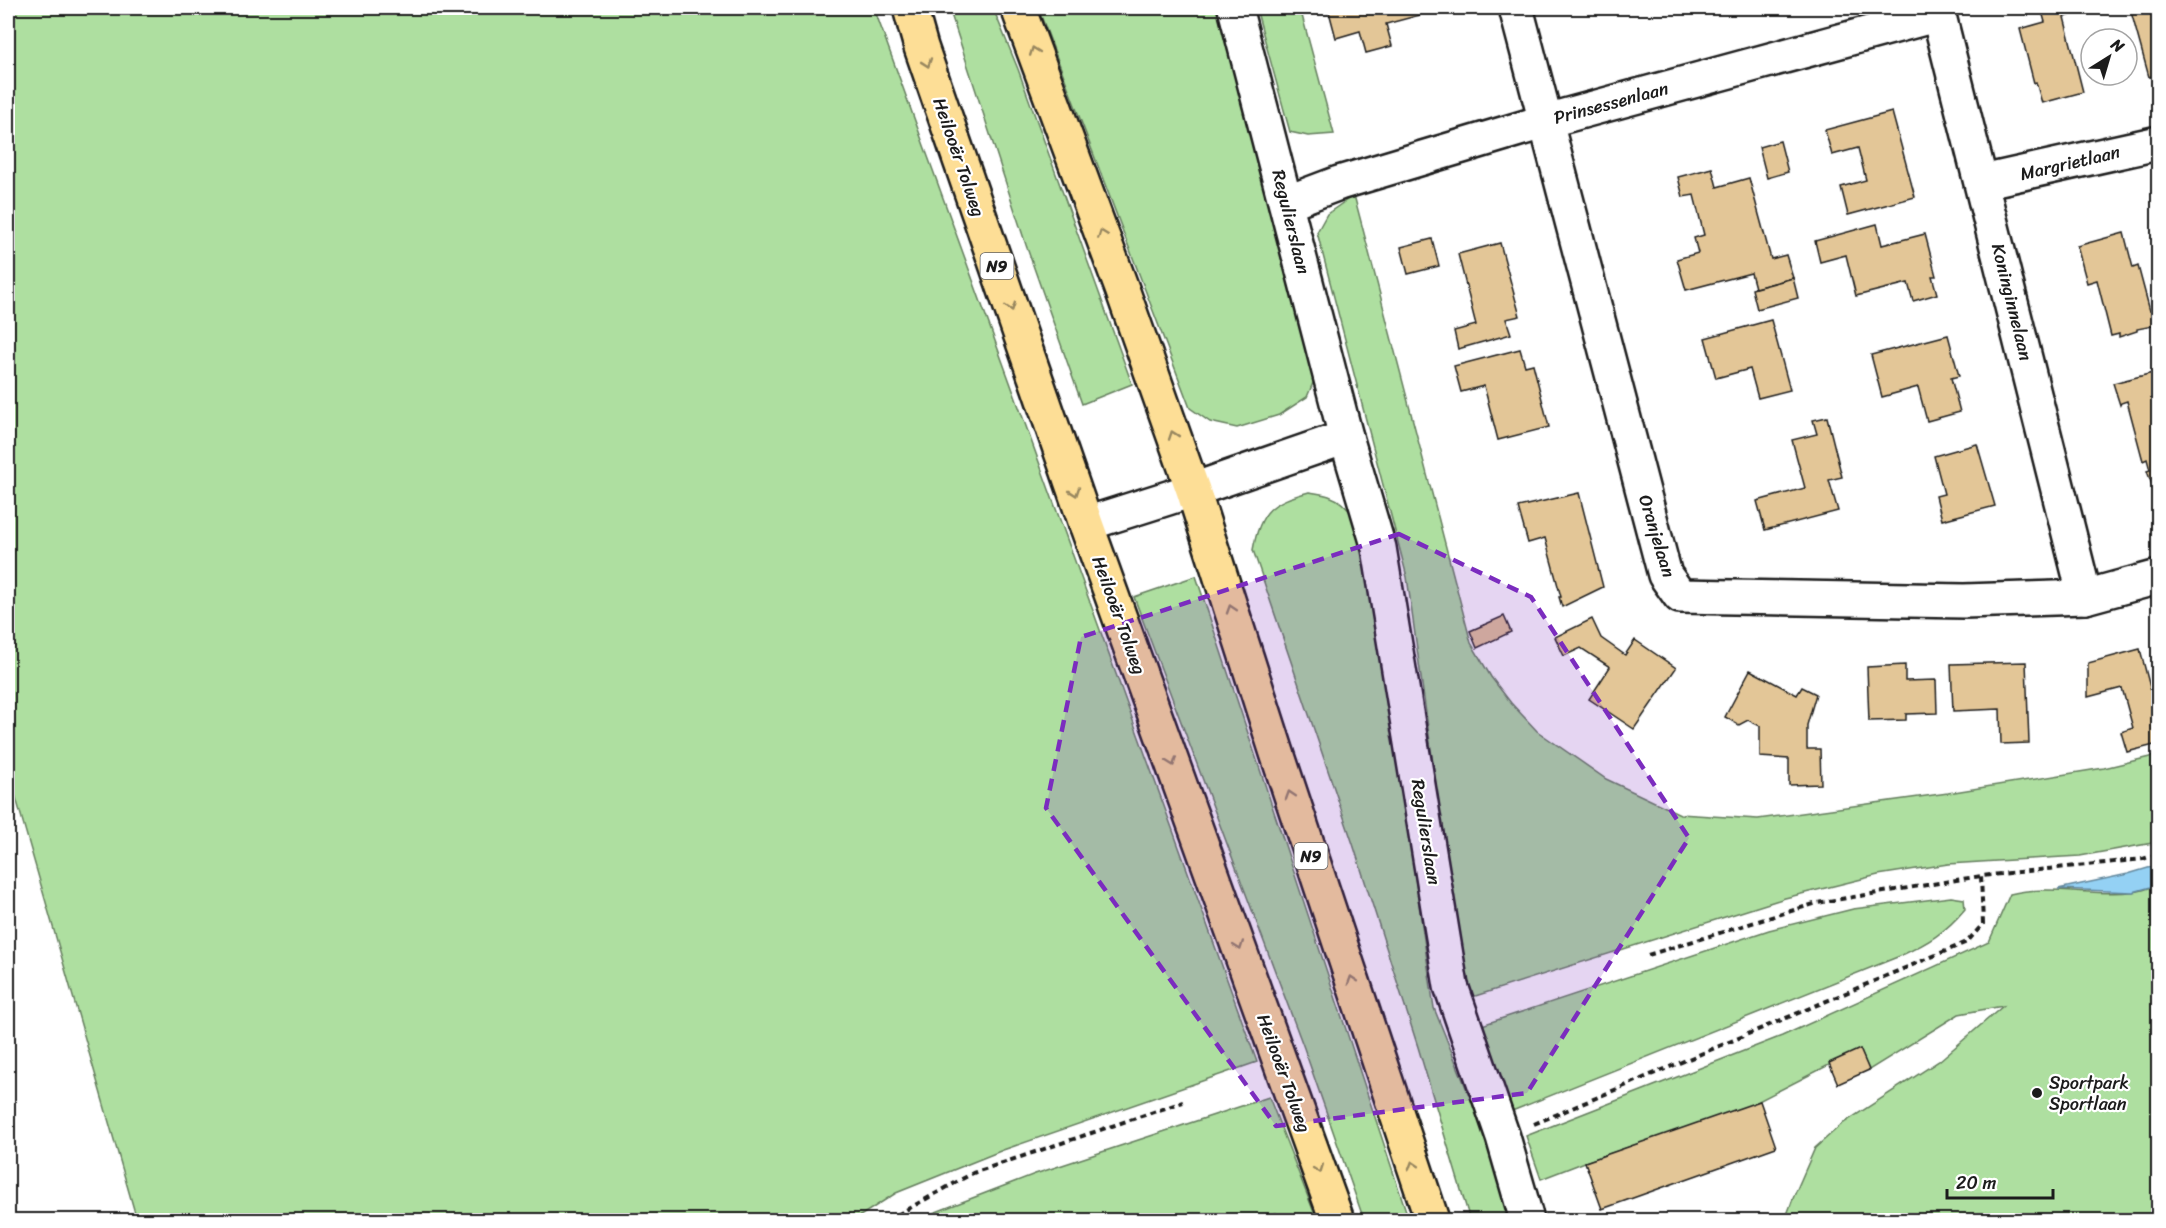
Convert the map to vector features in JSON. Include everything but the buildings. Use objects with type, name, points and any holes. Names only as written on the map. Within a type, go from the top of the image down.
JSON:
[{"type":"highway","name":"Heilooër Tolweg","points":[[910,8],[921,47],[1086,524],[1338,1221]]},
{"type":"highway","name":"N9","points":[[1018,8],[1122,289],[1193,490],[1280,764],[1432,1221]]},
{"type":"street","name":"Regulierslaan","points":[[1235,8],[1346,437],[1378,548],[1451,986],[1503,1137],[1527,1221]]},
{"type":"street","name":"Oranjelaan","points":[[1516,8],[1665,575],[1680,596],[1964,601],[2085,597],[2158,577]]},
{"type":"street","name":"Prinsessenlaan","points":[[1286,203],[1339,183],[1546,121],[1938,11]]},
{"type":"street","name":"Koninginnelaan","points":[[1938,11],[2085,597]]},
{"type":"street","name":"Margrietlaan","points":[[1982,182],[2158,143]]},
{"type":"street","points":[[1086,524],[1346,437]]},
{"type":"path","points":[[1648,956],[1817,903],[1981,876],[2143,859],[2158,854]]},
{"type":"path","points":[[1503,1137],[1966,942],[1983,924],[1981,876]]},
{"type":"path","points":[[888,1221],[973,1173],[1183,1102]]},
{"type":"highlighted area","points":[[1399,534],[1531,597],[1689,838],[1527,1093],[1276,1126],[1046,808],[1081,637]]},
{"type":"green space","points":[[8,8],[874,8],[1257,1062],[1003,1150],[896,1193],[854,1220],[137,1220],[8,770]]},
{"type":"green space","points":[[949,8],[993,8],[1018,69],[1132,384],[1082,404],[1026,245]]},
{"type":"green space","points":[[1038,8],[1222,8],[1319,369],[1307,397],[1279,415],[1237,428],[1210,422],[1190,408]]},
{"type":"green space","points":[[1256,8],[1300,8],[1334,134],[1308,136],[1290,132]]},
{"type":"green space","points":[[1354,195],[1471,643],[1491,677],[1537,731],[1606,779],[1680,814],[1758,819],[1948,793],[2104,768],[2158,755],[2158,842],[2080,856],[1948,864],[1878,875],[1785,898],[1469,998],[1460,957],[1407,577],[1317,232],[1327,214]]},
{"type":"green space","points":[[1309,492],[1329,496],[1345,506],[1361,532],[1367,551],[1434,1008],[1496,1162],[1513,1220],[1470,1220],[1353,844],[1253,550],[1260,525],[1270,510],[1277,504]]},
{"type":"green space","points":[[1196,576],[1409,1220],[1364,1220],[1304,1048],[1134,597]]},
{"type":"green space","points":[[2158,885],[2158,1220],[1785,1220],[1815,1148],[1842,1124],[1939,1061],[2003,1006],[1959,1014],[1869,1070],[1860,1049],[1747,1107],[1541,1179],[1526,1136],[1782,1036],[1989,942],[2010,894],[2040,890],[2116,893],[2131,892]]},
{"type":"green space","points":[[1951,897],[1964,899],[1965,909],[1928,942],[1900,956],[1512,1111],[1479,1026],[1769,930],[1853,909]]},
{"type":"green space","points":[[1269,1097],[1317,1220],[1279,1220],[1276,1213],[1257,1220],[915,1220],[1035,1174]]},
{"type":"water","points":[[2158,865],[2158,885],[2133,892],[2058,889],[2128,874]]},
{"type":"place","name":"Sportpark Sportlaan","points":[[2037,1093]]}]
